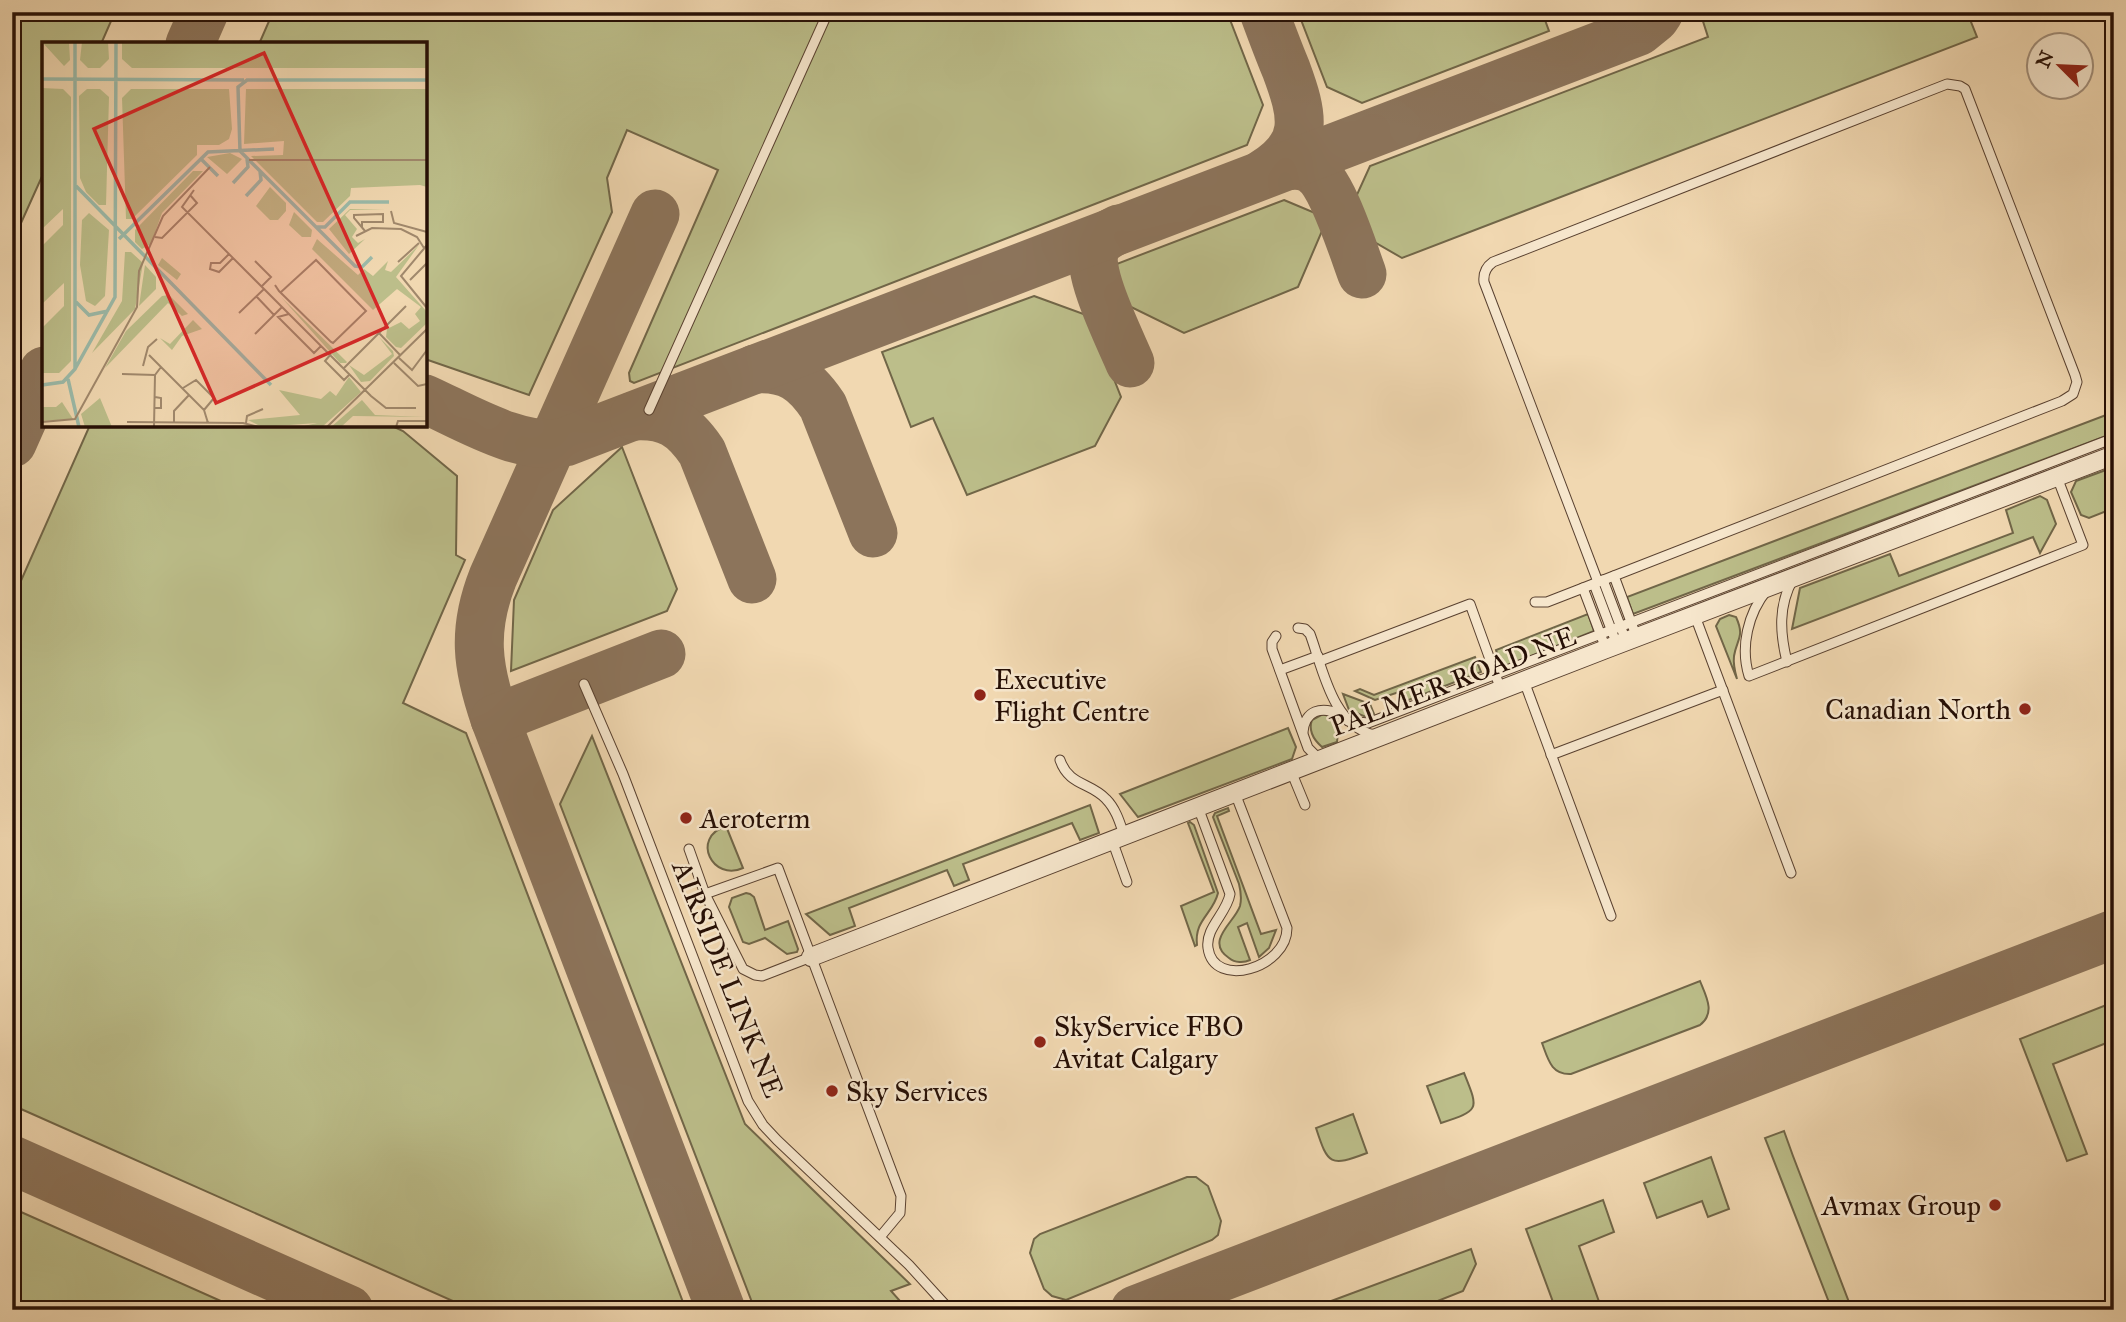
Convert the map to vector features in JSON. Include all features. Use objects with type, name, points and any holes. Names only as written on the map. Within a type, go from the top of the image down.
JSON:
[{"type":"street","name":"PALMER ROAD NE","points":[[811,957],[1383,736],[1498,682],[1524,681],[1618,635],[1695,616],[1793,578],[1934,516],[2114,456]]},
{"type":"lane","points":[[649,410],[828,12]]},
{"type":"lane","points":[[1535,602],[1546,602],[1599,582],[2062,401],[2073,394],[2077,382],[2075,375],[1969,95],[1960,86],[1947,84],[1488,265],[1484,282],[1599,582],[1618,635]]},
{"type":"lane","points":[[1298,628],[1308,631],[1337,708],[1346,719],[1368,723],[1498,682],[1934,516],[2114,438]]},
{"type":"lane","points":[[1768,588],[1758,603],[1745,642],[1749,676],[2082,545],[2057,477]]},
{"type":"lane","points":[[1614,576],[1618,635]]},
{"type":"lane","points":[[1787,662],[1782,643],[1781,617],[1784,598],[1793,578]]},
{"type":"lane","points":[[1583,588],[1618,635]]},
{"type":"lane","points":[[1280,670],[1319,659],[1470,604],[1498,682]]},
{"type":"lane","points":[[1695,616],[1791,873]]},
{"type":"lane","points":[[1276,636],[1271,645],[1311,753],[1328,757]]},
{"type":"lane","points":[[1524,681],[1611,916]]},
{"type":"lane","name":"AIRSIDE LINK NE","points":[[584,684],[632,799],[748,1101],[763,1125],[777,1140],[909,1265],[950,1310]]},
{"type":"lane","points":[[1551,755],[1723,690]]},
{"type":"lane","points":[[1303,734],[1306,719],[1320,709],[1331,710],[1363,732],[1383,736]]},
{"type":"lane","points":[[1060,760],[1068,776],[1107,800],[1118,817],[1118,838],[1128,882]]},
{"type":"lane","points":[[1291,771],[1305,805]]},
{"type":"lane","points":[[1198,807],[1230,894],[1227,905],[1208,938],[1209,954],[1224,969],[1242,971],[1275,956],[1284,944],[1287,928],[1235,793]]},
{"type":"lane","points":[[689,849],[705,894],[739,964],[749,973],[762,976],[811,957]]},
{"type":"lane","points":[[705,894],[778,868],[901,1196],[900,1213],[880,1237]]},
{"type":"green space","points":[[12,12],[115,12],[102,42],[42,42],[42,176],[12,243]]},
{"type":"green space","points":[[273,12],[1227,12],[1263,105],[1247,145],[634,383],[630,381],[629,373],[718,170],[627,130],[607,178],[612,212],[529,395],[427,360],[427,42],[260,42]]},
{"type":"green space","points":[[1298,12],[1542,12],[1549,31],[1362,103],[1327,87]]},
{"type":"green space","points":[[1700,12],[1967,12],[1977,37],[1402,258],[1371,240],[1355,199],[1370,166],[1708,37]]},
{"type":"green space","points":[[1284,200],[1315,213],[1322,231],[1298,287],[1184,333],[1129,306],[1114,265]]},
{"type":"green space","points":[[1034,296],[1089,316],[1121,397],[1095,446],[967,495],[933,418],[911,427],[882,352]]},
{"type":"green space","points":[[2114,412],[2114,433],[1633,614],[1627,597]]},
{"type":"green space","points":[[89,427],[394,427],[403,431],[457,476],[456,555],[465,560],[403,703],[466,733],[686,1310],[473,1310],[12,1105],[12,601]]},
{"type":"green space","points":[[622,447],[677,589],[667,611],[511,671],[514,600],[553,510]]},
{"type":"green space","points":[[2114,467],[2114,508],[2089,518],[2081,515],[2071,492],[2076,481]]},
{"type":"green space","points":[[2040,496],[2047,500],[2056,524],[2040,553],[2033,537],[1792,629],[1800,588],[1890,554],[1899,576],[2013,533],[2006,510]]},
{"type":"green space","points":[[1588,614],[1594,631],[1502,668],[1496,650]]},
{"type":"green space","points":[[1729,615],[1736,617],[1740,629],[1734,659],[1737,679],[1716,626],[1720,619]]},
{"type":"green space","points":[[1475,657],[1481,672],[1406,701],[1402,691],[1375,700],[1355,691],[1360,689],[1374,695]]},
{"type":"green space","points":[[1343,694],[1370,704],[1374,714],[1366,717],[1349,710]]},
{"type":"green space","points":[[1323,714],[1334,718],[1338,732],[1337,742],[1322,747],[1314,738],[1311,728],[1312,720]]},
{"type":"green space","points":[[1288,728],[1296,747],[1292,759],[1138,817],[1120,794]]},
{"type":"green space","points":[[592,736],[745,1124],[910,1284],[891,1291],[908,1310],[755,1310],[560,804]]},
{"type":"green space","points":[[1090,805],[1099,833],[1080,840],[1072,823],[963,864],[969,880],[954,886],[947,870],[849,908],[855,926],[830,935],[806,914]]},
{"type":"green space","points":[[1228,808],[1229,811],[1217,816],[1261,934],[1276,930],[1269,948],[1259,957],[1247,923],[1238,927],[1250,960],[1242,962],[1229,958],[1219,945],[1220,938],[1237,912],[1241,900],[1239,884],[1213,817],[1215,813]]},
{"type":"green space","points":[[1188,823],[1194,825],[1218,893],[1198,929],[1195,946],[1181,906],[1214,892]]},
{"type":"green space","points":[[726,826],[743,868],[732,871],[715,864],[708,848],[709,840],[715,832]]},
{"type":"green space","points":[[746,893],[754,897],[765,930],[788,921],[797,952],[787,954],[765,938],[749,944],[743,942],[729,907],[732,898]]},
{"type":"green space","points":[[1700,981],[1709,1010],[1700,1025],[1571,1074],[1559,1072],[1549,1060],[1542,1043]]},
{"type":"green space","points":[[2114,1002],[2114,1040],[2053,1064],[2087,1154],[2067,1161],[2020,1039]]},
{"type":"green space","points":[[1464,1073],[1474,1102],[1473,1107],[1463,1115],[1441,1123],[1427,1086]]},
{"type":"green space","points":[[1353,1114],[1367,1153],[1345,1160],[1332,1160],[1324,1149],[1316,1128]]},
{"type":"green space","points":[[1784,1131],[1852,1310],[1832,1310],[1765,1138]]},
{"type":"green space","points":[[1711,1157],[1729,1209],[1708,1217],[1702,1201],[1657,1218],[1644,1183]]},
{"type":"green space","points":[[1187,1177],[1196,1177],[1208,1186],[1221,1221],[1218,1235],[1212,1240],[1066,1300],[1052,1296],[1044,1289],[1030,1253],[1034,1239],[1040,1234]]},
{"type":"green space","points":[[1603,1200],[1614,1232],[1579,1246],[1602,1310],[1556,1310],[1526,1229]]},
{"type":"green space","points":[[12,1208],[241,1310],[12,1310]]},
{"type":"green space","points":[[1471,1249],[1476,1264],[1463,1291],[1415,1310],[1307,1310]]},
{"type":"taxiway","points":[[191,42],[204,12]]},
{"type":"taxiway","points":[[1263,174],[1289,152],[1299,128],[1299,115],[1292,86],[1264,12]]},
{"type":"taxiway","points":[[427,400],[512,438],[548,444],[565,442],[1639,31],[1659,12]]},
{"type":"taxiway","points":[[1284,166],[1304,166],[1311,169],[1327,187],[1362,274]]},
{"type":"taxiway","points":[[655,214],[493,577],[482,614],[479,648],[484,682],[495,719],[721,1310]]},
{"type":"taxiway","points":[[1119,229],[1099,243],[1093,260],[1099,289],[1130,363]]},
{"type":"taxiway","points":[[755,369],[777,370],[795,377],[823,406],[873,533]]},
{"type":"taxiway","points":[[12,443],[42,376]]},
{"type":"taxiway","points":[[634,416],[656,417],[674,423],[702,452],[752,579]]},
{"type":"taxiway","points":[[495,719],[661,654]]},
{"type":"taxiway","points":[[1135,1310],[2114,934]]},
{"type":"taxiway","points":[[12,1160],[349,1310]]},
{"type":"place","name":"Executive Flight Centre","points":[[980,695]]},
{"type":"place","name":"Canadian North","points":[[2025,709]]},
{"type":"place","name":"Aeroterm","points":[[686,818]]},
{"type":"place","name":"SkyService FBO Avitat Calgary","points":[[1040,1042]]},
{"type":"place","name":"Sky Services","points":[[832,1091]]},
{"type":"place","name":"Avmax Group","points":[[1995,1205]]}]
